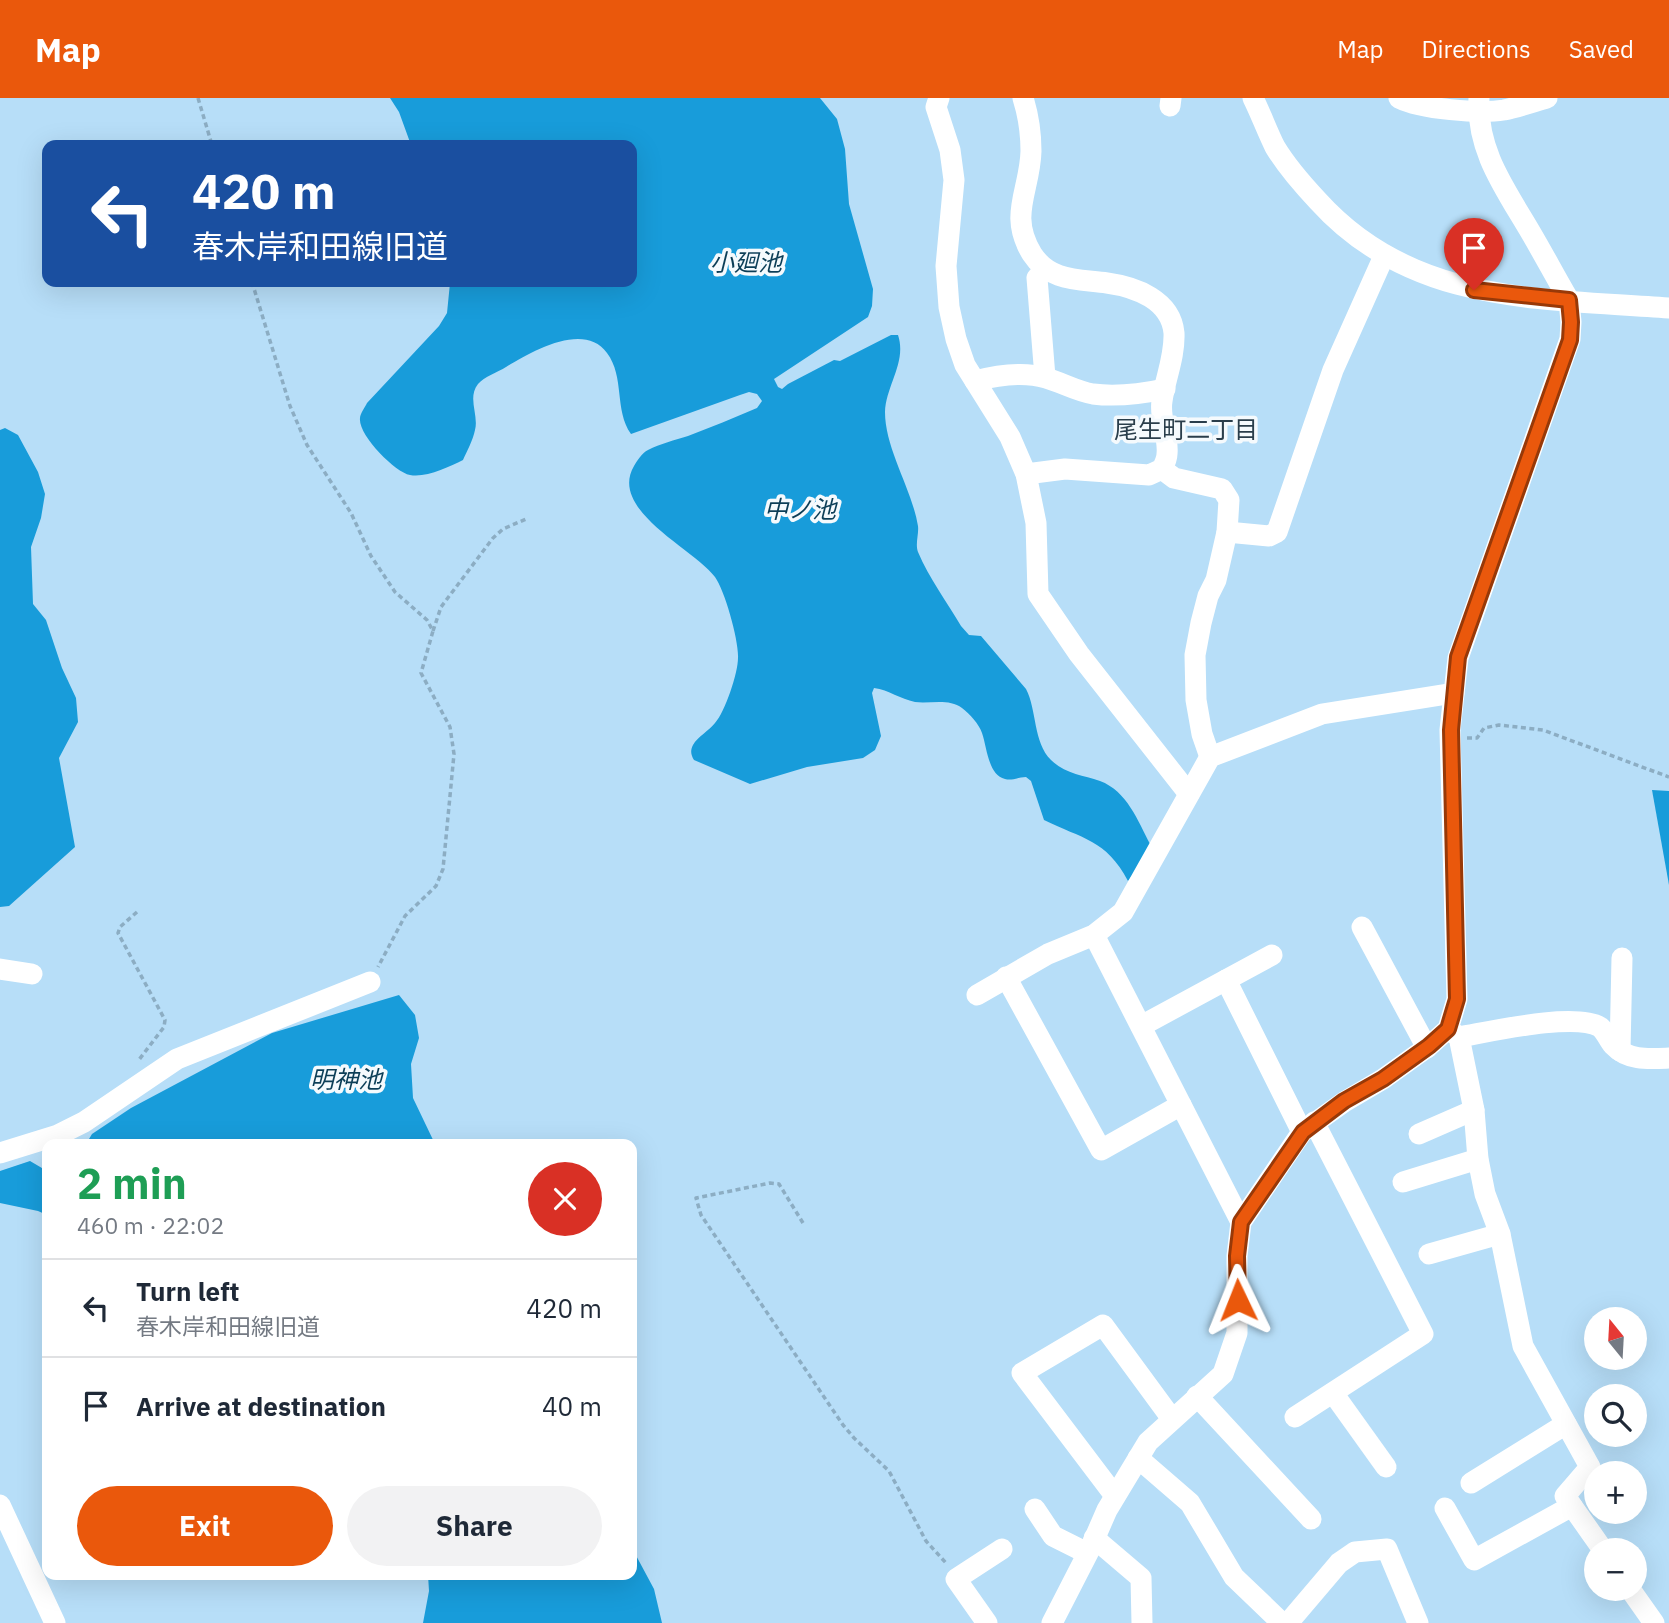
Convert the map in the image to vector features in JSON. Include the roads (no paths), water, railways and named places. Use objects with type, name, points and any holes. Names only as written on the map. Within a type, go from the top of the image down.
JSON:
[{"type":"street","points":[[939,98],[936,107],[950,150],[954,180],[946,266],[949,307],[965,365],[1010,438],[1026,474],[1036,523],[1038,594],[1079,654],[1189,794]]},
{"type":"street","points":[[1023,98],[1031,150],[1019,219],[1022,235],[1033,256],[1045,269],[1067,279],[1106,282],[1134,289],[1156,300],[1169,314],[1174,332],[1161,409],[1167,454],[1162,469],[1149,475],[1065,469],[1026,474]]},
{"type":"street","points":[[1253,98],[1275,146],[1300,182],[1349,232],[1393,262],[1474,290],[1669,308]]},
{"type":"street","points":[[1399,98],[1412,104],[1479,104],[1503,110],[1547,98]]},
{"type":"street","points":[[1479,104],[1482,138],[1493,171],[1569,300],[1571,322],[1570,340],[1458,657],[1451,738],[1457,999],[1453,1033],[1474,1110],[1478,1159],[1485,1194],[1500,1234],[1523,1346],[1590,1467],[1564,1496],[1595,1538]]},
{"type":"street","points":[[1227,532],[1269,536],[1277,531],[1333,370],[1384,256]]},
{"type":"street","points":[[1045,269],[1037,278],[1045,377]]},
{"type":"street","points":[[975,382],[998,375],[1045,377],[1073,390],[1095,394],[1144,394],[1165,389]]},
{"type":"street","points":[[1162,469],[1174,478],[1222,489],[1229,500],[1227,532],[1216,580],[1208,596],[1195,655],[1196,700],[1202,734],[1210,757]]},
{"type":"street","points":[[976,995],[1048,954],[1094,935],[1123,912],[1210,757],[1322,714],[1454,693]]},
{"type":"street","points":[[1362,927],[1427,1048]]},
{"type":"street","points":[[1094,935],[1241,1222]]},
{"type":"street","points":[[1141,1026],[1272,955]]},
{"type":"street","points":[[1620,1051],[1622,958]]},
{"type":"street","points":[[0,969],[32,974]]},
{"type":"street","points":[[1006,976],[1101,1150],[1181,1105]]},
{"type":"street","points":[[1226,980],[1423,1334],[1295,1417]]},
{"type":"street","points":[[45,1139],[85,1122],[177,1059],[370,982]]},
{"type":"street","points":[[1052,1623],[1115,1496],[1148,1442],[1223,1374],[1237,1334],[1237,1256],[1241,1222],[1308,1127],[1344,1101],[1453,1033],[1538,1023],[1579,1023],[1600,1028],[1628,1057],[1669,1058]]},
{"type":"street","points":[[1419,1134],[1474,1110]]},
{"type":"street","points":[[0,1153],[42,1140]]},
{"type":"street","points":[[1403,1182],[1478,1159]]},
{"type":"street","points":[[1429,1254],[1500,1234]]},
{"type":"street","points":[[1115,1496],[1022,1373],[1102,1325],[1172,1419]]},
{"type":"street","points":[[1333,1393],[1386,1467]]},
{"type":"street","points":[[1197,1396],[1311,1519]]},
{"type":"street","points":[[1471,1483],[1566,1424]]},
{"type":"street","points":[[1138,1458],[1190,1503],[1234,1577],[1282,1623]]},
{"type":"street","points":[[0,1505],[55,1623]]},
{"type":"street","points":[[1445,1508],[1474,1560],[1572,1506]]},
{"type":"street","points":[[1035,1509],[1053,1536],[1091,1545],[1142,1578],[1142,1623]]},
{"type":"street","points":[[987,1623],[956,1579],[1002,1549]]},
{"type":"street","points":[[1288,1623],[1339,1563],[1355,1552],[1387,1549],[1418,1623]]},
{"type":"street","points":[[1638,1601],[1654,1623]]},
{"type":"water","points":[[390,98],[820,98],[837,119],[845,149],[849,204],[873,289],[872,306],[868,317],[774,379],[782,389],[834,360],[840,361],[891,335],[898,335],[900,355],[886,402],[886,426],[915,512],[918,552],[961,626],[969,635],[981,636],[1026,689],[1045,753],[1056,765],[1109,786],[1125,799],[1131,808],[1150,844],[1128,881],[1120,867],[1102,848],[1044,820],[1031,781],[1026,777],[1005,779],[995,772],[979,726],[965,710],[951,703],[915,702],[874,688],[872,693],[881,736],[875,750],[863,758],[807,767],[750,784],[694,760],[691,753],[693,745],[713,726],[727,702],[738,658],[734,629],[715,577],[643,513],[633,498],[629,482],[634,466],[646,451],[757,408],[762,401],[757,394],[749,392],[631,434],[623,415],[613,362],[597,344],[572,339],[557,342],[529,354],[478,384],[473,395],[475,430],[463,460],[444,469],[416,476],[403,472],[379,452],[365,434],[361,415],[367,403],[439,326],[447,313],[450,287],[637,287],[637,140],[409,140],[399,112]]},
{"type":"water","points":[[5,428],[18,435],[38,472],[45,494],[41,518],[31,547],[33,604],[46,620],[62,668],[76,698],[78,722],[59,758],[75,847],[9,906],[0,907],[0,430]]},
{"type":"water","points":[[1652,790],[1669,791],[1669,885]]},
{"type":"water","name":"明神池","points":[[399,995],[415,1015],[419,1038],[411,1064],[413,1098],[433,1139],[89,1139],[92,1134],[131,1108],[272,1033]]},
{"type":"water","points":[[30,1161],[42,1168],[42,1213],[0,1203],[0,1171]]},
{"type":"water","points":[[637,1557],[654,1589],[662,1623],[423,1623],[428,1580],[637,1580]]},
{"type":"district","name":"尾生町二丁目","points":[[1186,429]]},
{"type":"water label","name":"小廻池","points":[[746,262]]},
{"type":"water label","name":"中ノ池","points":[[800,509]]}]
